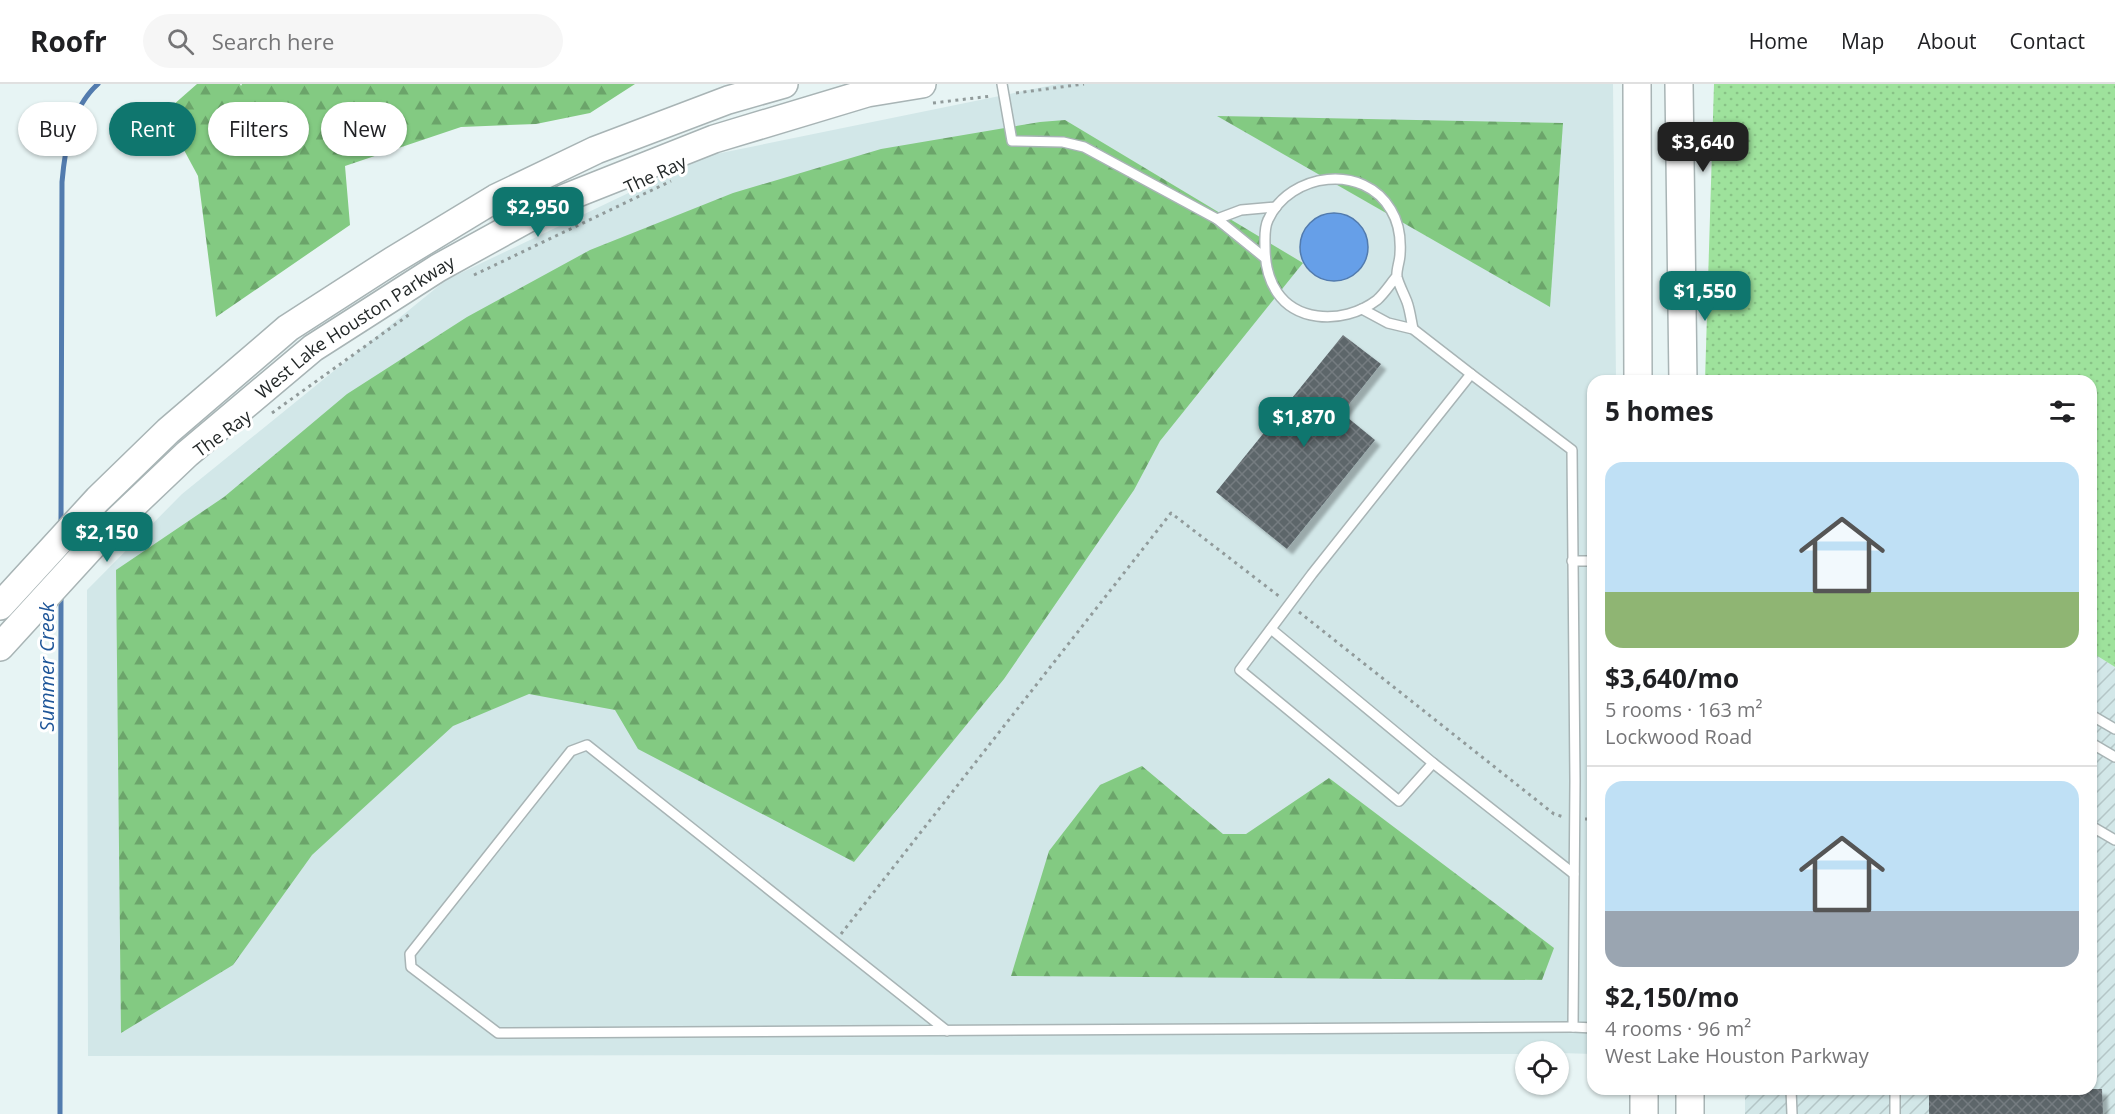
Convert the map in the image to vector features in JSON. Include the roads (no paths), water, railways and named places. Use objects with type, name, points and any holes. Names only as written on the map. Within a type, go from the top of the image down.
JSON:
[{"type":"main road","name":"West Lake Houston Parkway","points":[[0,606],[98,499],[168,431],[288,328],[496,198],[596,150],[728,100],[784,84]]},
{"type":"main road","points":[[1637,84],[1638,375]]},
{"type":"main road","points":[[1679,84],[1683,375]]},
{"type":"main road","name":"West Lake Houston Parkway","points":[[0,646],[106,531],[187,454],[313,348],[438,268],[565,198],[714,139],[867,93],[926,94]]},
{"type":"main road","points":[[1644,1095],[1644,1114]]},
{"type":"main road","points":[[1690,1095],[1690,1114]]},
{"type":"lane","points":[[1002,84],[1012,141],[1063,142],[1084,147],[1217,219],[1265,258]]},
{"type":"lane","points":[[1397,276],[1378,300],[1362,309],[1330,318],[1298,311],[1285,302],[1267,274],[1265,258],[1267,221],[1276,207],[1294,191],[1319,181],[1349,179],[1371,188],[1391,210],[1397,224],[1400,254],[1397,276],[1408,304],[1413,329]]},
{"type":"lane","points":[[1217,219],[1241,210],[1276,207]]},
{"type":"lane","points":[[1362,309],[1388,323],[1413,329],[1572,450],[1575,819],[1573,1026]]},
{"type":"lane","points":[[1433,763],[1399,801],[1240,670],[1289,604],[1471,374]]},
{"type":"lane","points":[[1572,561],[1587,561]]},
{"type":"lane","points":[[1270,629],[1433,763],[1574,874]]},
{"type":"lane","points":[[2097,718],[2115,729]]},
{"type":"lane","points":[[947,1031],[587,745],[571,751],[410,954],[411,967],[498,1033],[947,1031],[1573,1026],[1587,1027]]},
{"type":"lane","points":[[2097,746],[2115,757]]},
{"type":"lane","points":[[2097,830],[2115,840]]},
{"type":"lane","points":[[1791,1095],[1792,1114]]},
{"type":"lane","points":[[1895,1095],[1895,1114]]},
{"type":"water","points":[[1334,213],[1347,216],[1358,223],[1365,234],[1368,247],[1365,260],[1358,271],[1347,278],[1334,281],[1321,278],[1310,271],[1303,260],[1300,247],[1303,234],[1310,223],[1321,216]]},
{"type":"waterway","name":"Summer Creek","points":[[61,526],[62,182],[71,129],[81,105],[98,84]]},
{"type":"waterway","name":"Summer Creek","points":[[60,1114],[61,596]]}]
